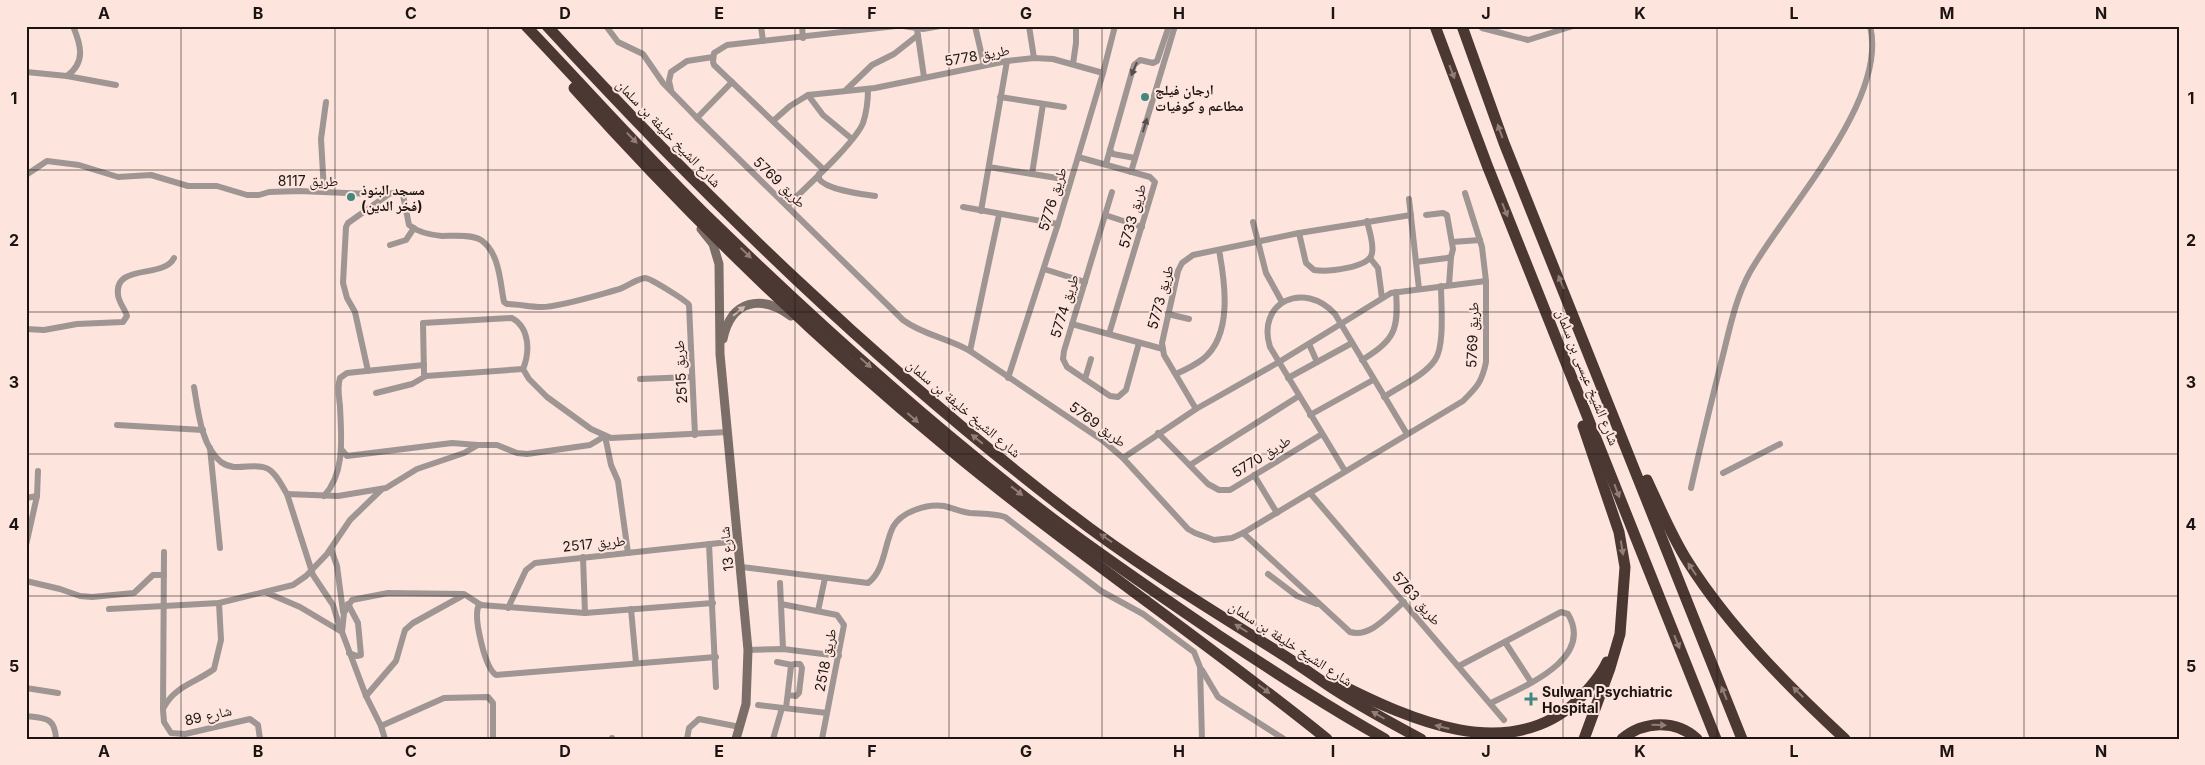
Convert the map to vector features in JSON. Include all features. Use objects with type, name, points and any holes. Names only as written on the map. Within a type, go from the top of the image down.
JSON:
[{"type":"highway","points":[[520,26],[619,138],[673,195],[818,337],[954,454],[1059,536],[1263,688],[1327,739]]},
{"type":"highway","points":[[526,26],[707,216],[828,331],[888,383],[997,475],[1062,525],[1145,585],[1283,678]]},
{"type":"highway","name":"شارع الشيخ خليفة بن سلمان","points":[[547,26],[621,106],[770,257],[915,388],[1069,512],[1153,572],[1294,661],[1334,689],[1421,739]]},
{"type":"highway","name":"شارع الشيخ عيسى بن سلمان","points":[[1435,26],[1554,334],[1716,739]]},
{"type":"highway","name":"شارع الشيخ عيسى بن سلمان","points":[[1462,26],[1504,143],[1612,409],[1742,739]]},
{"type":"highway","points":[[1554,334],[1619,532],[1625,567],[1616,651],[1584,739]]},
{"type":"highway","points":[[1612,409],[1678,546],[1702,583],[1770,665],[1845,739]]},
{"type":"highway","points":[[1120,581],[1386,739]]},
{"type":"highway","points":[[1294,661],[1391,710],[1424,722],[1442,728],[1480,734],[1509,734],[1543,724],[1566,711],[1590,688],[1606,665],[1621,618]]},
{"type":"highway","points":[[1820,715],[1839,739]]},
{"type":"highway","points":[[1622,739],[1639,727],[1657,724],[1676,726],[1697,739]]},
{"type":"street","points":[[67,76],[78,65],[80,56],[80,43],[73,26]]},
{"type":"street","name":"طريق 5769","points":[[606,26],[618,42],[643,54],[672,92],[697,118],[908,324],[924,333],[948,340],[970,351],[1102,440],[1124,458],[1188,529],[1203,537],[1219,540],[1232,538],[1243,533],[1463,401],[1478,387],[1484,375],[1486,362],[1486,281],[1480,240],[1465,193]]},
{"type":"street","points":[[761,26],[763,41]]},
{"type":"street","points":[[802,26],[803,38]]},
{"type":"street","points":[[821,171],[773,121],[714,65],[712,58],[714,53],[721,48],[744,43],[803,38],[896,26]]},
{"type":"street","points":[[903,26],[917,32]]},
{"type":"street","points":[[846,90],[872,64],[894,54],[917,32],[940,26]]},
{"type":"street","points":[[975,26],[984,65]]},
{"type":"street","points":[[1029,26],[1034,58]]},
{"type":"street","points":[[1073,64],[1076,26]]},
{"type":"street","name":"طريق 5776","points":[[1008,378],[1058,224],[1115,26]]},
{"type":"street","points":[[1155,62],[1169,26]]},
{"type":"street","points":[[1131,172],[1176,26]]},
{"type":"street","points":[[1482,28],[1528,40],[1572,26]]},
{"type":"street","points":[[1691,488],[1728,336],[1742,289],[1758,259],[1840,138],[1871,68],[1874,40],[1870,26]]},
{"type":"street","points":[[917,32],[924,77]]},
{"type":"street","points":[[672,92],[669,81],[671,72],[687,62],[712,58]]},
{"type":"street","name":"طريق 5778","points":[[808,95],[868,89],[984,65],[1034,58],[1054,59],[1103,73]]},
{"type":"street","points":[[1106,164],[1134,66],[1140,60],[1155,62],[1164,66]]},
{"type":"street","points":[[981,211],[1007,61]]},
{"type":"street","points":[[26,72],[67,76],[116,85]]},
{"type":"street","points":[[697,118],[732,82]]},
{"type":"street","points":[[788,206],[852,139],[862,125],[868,106],[868,89]]},
{"type":"street","points":[[773,121],[790,106],[808,95],[823,115],[852,139]]},
{"type":"street","points":[[1000,97],[1064,108]]},
{"type":"street","points":[[324,191],[321,139],[326,102]]},
{"type":"street","points":[[1032,174],[1043,104]]},
{"type":"street","points":[[1110,150],[1113,154],[1131,159],[1135,158]]},
{"type":"street","name":"طريق 5733","points":[[1078,157],[1150,177],[1155,182],[1109,334]]},
{"type":"street","name":"طريق 8117","points":[[26,175],[47,161],[79,165],[118,177],[151,175],[188,186],[218,186],[247,195],[259,196],[269,192],[284,191],[390,193]]},
{"type":"street","points":[[989,167],[1057,178]]},
{"type":"street","points":[[821,171],[820,179],[827,185],[875,196]]},
{"type":"street","name":"طريق 5774","points":[[1112,192],[1063,359],[1067,367],[1110,396],[1120,396],[1126,390],[1139,343]]},
{"type":"street","points":[[368,371],[355,312],[347,298],[343,283],[346,227],[348,223],[390,193],[400,193],[403,195],[409,225],[414,228],[428,234],[472,237],[482,241],[495,260],[504,302],[510,304],[512,318]]},
{"type":"street","name":"شارع 13","points":[[673,195],[713,244],[717,255],[720,354],[742,567],[748,650],[746,704],[736,739]]},
{"type":"street","points":[[1409,199],[1419,288]]},
{"type":"street","points":[[964,208],[1058,224]]},
{"type":"street","points":[[1384,397],[1424,371],[1435,360],[1440,349],[1445,286],[1453,252],[1452,242],[1447,215],[1443,213],[1426,215]]},
{"type":"street","points":[[970,351],[999,215]]},
{"type":"street","points":[[1105,215],[1142,227]]},
{"type":"street","name":"طريق 5773","points":[[1196,409],[1162,349],[1168,314],[1182,263],[1193,255],[1299,233],[1411,215]]},
{"type":"street","points":[[1299,233],[1306,263],[1314,270],[1362,265],[1370,258],[1372,248],[1367,221]]},
{"type":"street","points":[[1254,222],[1266,274],[1282,302]]},
{"type":"street","points":[[390,245],[406,240],[414,228]]},
{"type":"street","points":[[1452,242],[1480,240]]},
{"type":"street","points":[[1176,374],[1202,360],[1215,344],[1219,334],[1224,312],[1225,290],[1219,250]]},
{"type":"street","points":[[1416,262],[1451,257]]},
{"type":"street","points":[[26,329],[44,330],[77,324],[123,322],[127,320],[127,316],[118,296],[120,282],[128,276],[168,266],[174,258]]},
{"type":"street","points":[[1370,258],[1378,268],[1382,298]]},
{"type":"street","points":[[1044,269],[1085,282]]},
{"type":"street","name":"طريق 2515","points":[[510,304],[543,307],[620,289],[645,278],[668,289],[676,297],[686,300],[689,308],[695,435]]},
{"type":"street","points":[[1124,458],[1158,433],[1196,409],[1310,344],[1382,298],[1396,292],[1419,288],[1486,281]]},
{"type":"street","points":[[1362,360],[1385,345],[1395,329],[1396,292]]},
{"type":"street","points":[[1345,471],[1270,347],[1267,328],[1270,318],[1282,302],[1299,297],[1312,298],[1330,308],[1407,434]]},
{"type":"street","name":"شارع 13","points":[[720,354],[725,330],[734,314],[744,306],[759,302],[772,304],[784,311],[818,337]]},
{"type":"street","points":[[1168,314],[1189,320]]},
{"type":"street","points":[[426,376],[423,323],[512,318],[519,322],[528,343],[528,358],[523,369]]},
{"type":"street","points":[[1072,324],[1162,349]]},
{"type":"street","points":[[1288,378],[1352,343]]},
{"type":"street","points":[[1310,344],[1317,362]]},
{"type":"street","points":[[1085,379],[1091,359]]},
{"type":"street","points":[[324,496],[333,486],[336,478],[341,449],[338,382],[347,373],[424,365]]},
{"type":"street","points":[[376,393],[412,384],[426,376],[523,369]]},
{"type":"street","points":[[523,369],[529,379],[547,397],[591,429],[611,438],[728,432]]},
{"type":"street","points":[[640,379],[692,377]]},
{"type":"street","points":[[1310,415],[1373,380]]},
{"type":"street","points":[[194,387],[203,430],[210,447],[222,462],[238,468],[266,467],[287,494],[311,569],[333,606],[366,696],[382,726],[385,739]]},
{"type":"street","points":[[1190,465],[1299,396]]},
{"type":"street","points":[[117,425],[203,430]]},
{"type":"street","name":"طريق 5770","points":[[1158,433],[1208,484],[1219,490],[1230,490],[1322,434]]},
{"type":"street","points":[[341,449],[347,456],[452,443],[497,445],[517,453],[527,454],[590,445],[605,436]]},
{"type":"street","points":[[605,436],[611,465],[620,488],[628,553]]},
{"type":"street","points":[[1723,473],[1780,444]]},
{"type":"street","points":[[109,609],[219,603],[293,585],[306,576],[330,550],[350,520],[382,489],[397,482],[407,474],[464,453],[478,445]]},
{"type":"street","points":[[210,447],[220,548]]},
{"type":"street","points":[[26,546],[38,496],[38,471]]},
{"type":"street","points":[[1254,476],[1277,513]]},
{"type":"street","points":[[287,494],[338,496],[382,489]]},
{"type":"street","name":"طريق 5763","points":[[1310,493],[1504,720]]},
{"type":"street","points":[[26,498],[38,496]]},
{"type":"street","points":[[742,567],[868,583],[878,571],[893,528],[907,514],[930,506],[939,506],[961,512],[997,514],[1011,520],[1100,591],[1143,614],[1194,652],[1218,697],[1284,739]]},
{"type":"street","points":[[1243,533],[1344,627],[1357,634],[1371,629],[1404,602]]},
{"type":"street","name":"طريق 2517","points":[[508,608],[522,575],[530,566],[541,561],[738,541]]},
{"type":"street","points":[[709,544],[716,687]]},
{"type":"street","points":[[330,550],[337,566],[344,613],[342,632]]},
{"type":"street","points":[[163,710],[164,552]]},
{"type":"street","points":[[583,557],[585,613]]},
{"type":"street","points":[[1268,574],[1302,599],[1320,605]]},
{"type":"street","points":[[26,581],[80,596],[92,597],[134,593],[153,575],[164,575]]},
{"type":"street","points":[[818,611],[825,578]]},
{"type":"street","points":[[780,583],[783,650]]},
{"type":"street","points":[[265,592],[300,607],[342,632]]},
{"type":"street","points":[[344,613],[352,600],[388,593],[464,594],[481,605],[585,613],[713,604]]},
{"type":"street","points":[[366,696],[396,661],[405,630],[413,623],[464,594]]},
{"type":"street","points":[[163,710],[168,700],[175,693],[214,669],[221,640],[219,603]]},
{"type":"street","points":[[348,604],[358,623],[361,655],[357,656],[350,653]]},
{"type":"street","name":"طريق 2518","points":[[781,604],[837,615],[843,621],[844,629],[822,739]]},
{"type":"street","points":[[481,605],[478,607],[477,616],[483,651],[491,670],[496,675],[716,657]]},
{"type":"street","points":[[631,609],[636,663]]},
{"type":"street","points":[[1459,666],[1562,612],[1568,614],[1574,623],[1575,632],[1563,661],[1547,673],[1490,703]]},
{"type":"street","points":[[1505,642],[1531,682]]},
{"type":"street","points":[[748,650],[783,650],[839,656]]},
{"type":"street","points":[[777,662],[800,664],[802,668],[799,693],[796,696],[788,694]]},
{"type":"street","points":[[773,739],[788,694],[792,664]]},
{"type":"street","points":[[1200,666],[1202,739]]},
{"type":"street","points":[[26,688],[58,693]]},
{"type":"street","points":[[382,726],[444,698],[488,697],[494,702],[493,739]]},
{"type":"street","points":[[758,705],[827,713]]},
{"type":"street","name":"شارع 89","points":[[163,710],[167,728],[171,733],[176,734],[244,720],[255,721],[258,725],[260,739]]},
{"type":"street","points":[[26,716],[46,718],[52,722],[55,728],[56,739]]},
{"type":"street","points":[[687,739],[691,724],[699,719],[740,727]]},
{"type":"place","name":"ارجان فيلج مطاعم و كوفيات","points":[[1145,97]]},
{"type":"place","name":"مسجد البنوذ (فخر الدين)","points":[[351,197]]},
{"type":"place","name":"Sulwan Psychiatric Hospital","points":[[1531,699]]}]
